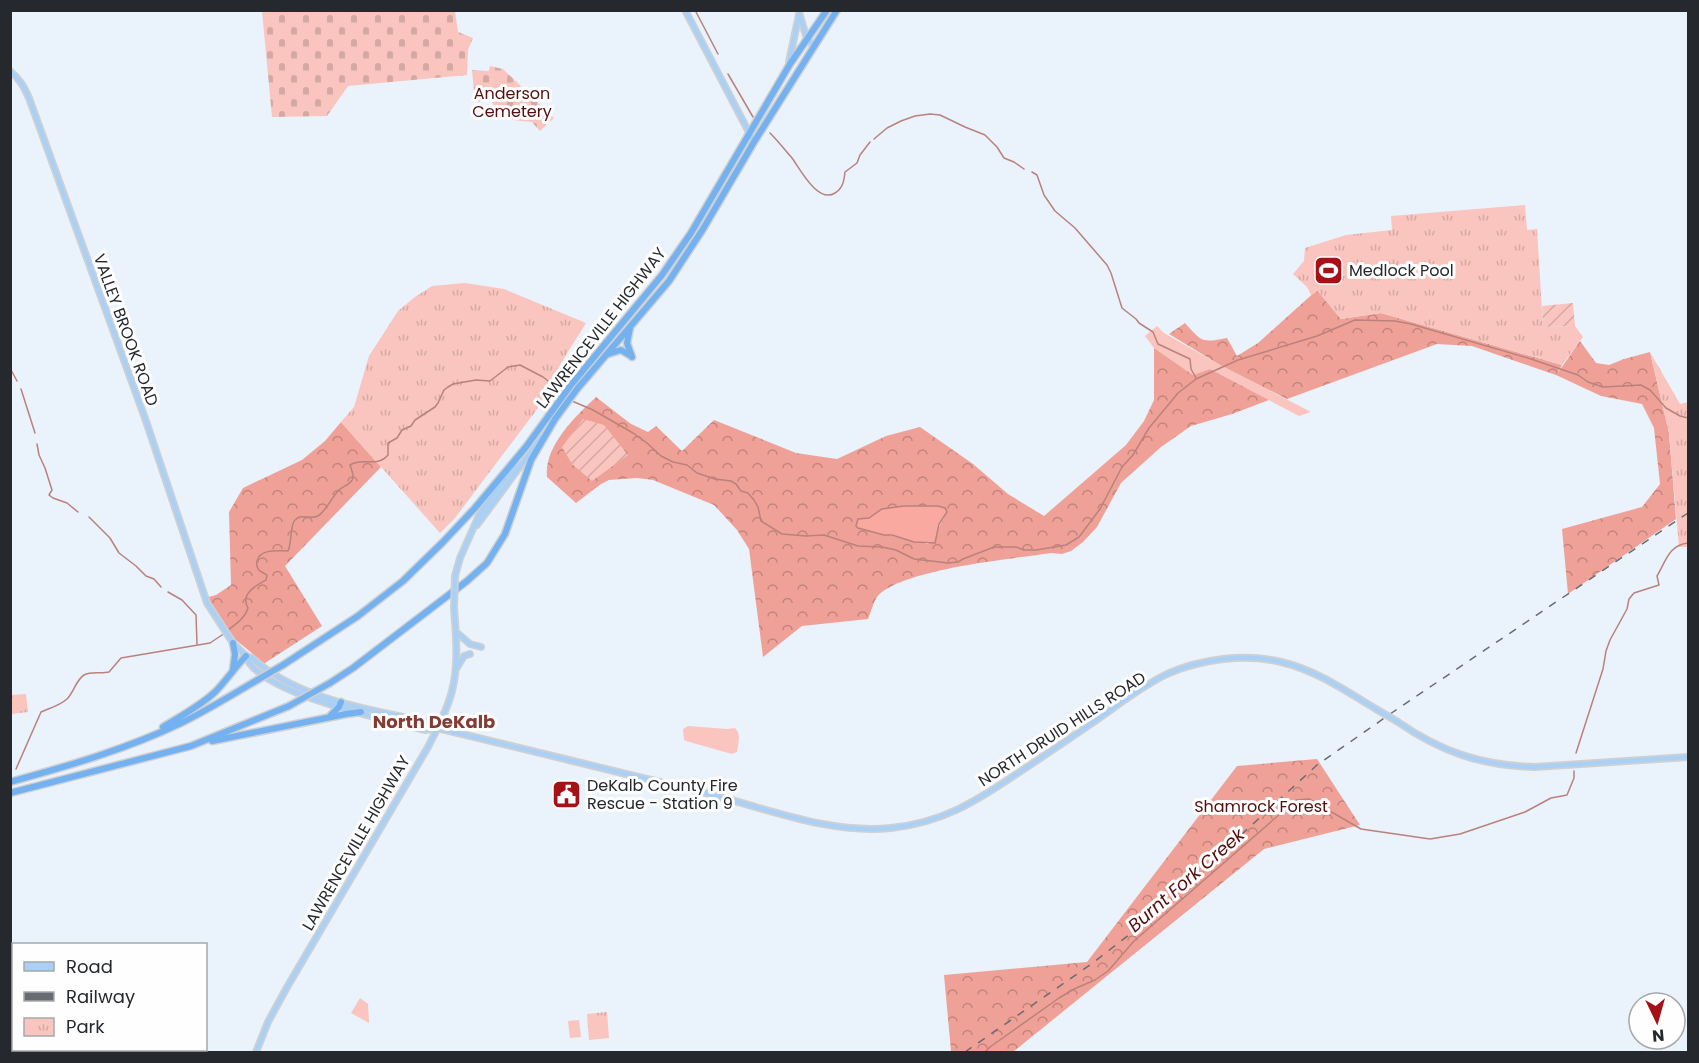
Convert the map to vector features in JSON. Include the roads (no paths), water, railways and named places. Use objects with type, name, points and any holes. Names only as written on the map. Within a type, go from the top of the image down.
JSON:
[{"type":"highway","name":"LAWRENCEVILLE HIGHWAY","points":[[555,419],[566,405],[574,387],[662,275],[691,233],[787,70],[827,10]]},
{"type":"highway","name":"LAWRENCEVILLE HIGHWAY","points":[[526,447],[560,400],[606,356],[669,280],[837,10]]},
{"type":"highway","points":[[606,356],[621,350],[632,357],[627,343],[630,327]]},
{"type":"highway","points":[[191,746],[290,706],[330,683],[467,581],[487,563],[505,534],[531,460],[555,419]]},
{"type":"highway","points":[[10,782],[91,758],[181,723],[283,665],[358,616],[403,580],[476,508],[526,447]]},
{"type":"highway","points":[[232,670],[235,654],[233,643]]},
{"type":"highway","points":[[141,740],[198,706],[217,691],[232,670],[246,656]]},
{"type":"highway","points":[[328,717],[340,704]]},
{"type":"highway","points":[[10,793],[191,746],[361,712]]},
{"type":"main road","points":[[685,10],[754,142]]},
{"type":"main road","points":[[800,13],[807,39],[814,46]]},
{"type":"main road","points":[[787,70],[800,13]]},
{"type":"main road","name":"VALLEY BROOK ROAD","points":[[10,71],[18,77],[29,98],[146,421],[207,603]]},
{"type":"main road","name":"LAWRENCEVILLE HIGHWAY","points":[[470,535],[555,419]]},
{"type":"main road","name":"LAWRENCEVILLE HIGHWAY","points":[[256,1053],[268,1022],[288,985],[437,728],[452,692],[455,671],[455,576],[460,558],[480,513],[526,447]]},
{"type":"main road","name":"NORTH DRUID HILLS ROAD","points":[[207,603],[222,628],[246,656],[249,663],[279,685],[301,694],[427,722],[437,728],[817,823],[849,828],[891,828],[923,822],[964,807],[1158,680],[1180,669],[1205,662],[1248,658],[1284,662],[1334,682],[1418,736],[1455,754],[1474,759],[1510,766],[1535,767],[1689,757]]},
{"type":"main road","points":[[456,632],[470,644],[481,647]]},
{"type":"main road","points":[[455,671],[464,656],[470,654]]},
{"type":"main road","name":"NORTH DRUID HILLS ROAD","points":[[340,704],[424,730],[437,728]]},
{"type":"waterway","points":[[695,10],[718,54]]},
{"type":"waterway","points":[[728,74],[753,117]]},
{"type":"waterway","points":[[874,139],[887,128],[901,121],[915,116],[940,115],[985,135],[1004,158],[1024,169]]},
{"type":"waterway","points":[[770,133],[792,158],[810,184],[822,194],[829,195],[840,189],[845,172],[857,163],[870,142]]},
{"type":"waterway","points":[[1032,172],[1037,175],[1044,195],[1055,211],[1075,228],[1107,265],[1122,308],[1153,332],[1158,344],[1190,359],[1191,369],[1196,378]]},
{"type":"waterway","points":[[572,401],[633,433],[661,456],[687,465],[697,473],[736,484],[741,491],[748,493],[754,500],[761,521],[782,534],[824,535],[858,546],[896,550],[914,559],[948,563],[958,562],[994,547],[1036,550],[1066,545],[1079,537],[1100,509],[1122,467],[1133,455],[1149,428],[1178,393],[1196,379],[1238,360],[1317,336],[1355,320],[1395,321],[1411,324],[1528,358],[1578,375],[1588,382],[1603,387],[1641,385],[1650,390],[1666,408],[1688,418]]},
{"type":"waterway","points":[[228,630],[247,612],[246,599],[250,591],[266,580],[267,575],[257,567],[259,557],[270,551],[288,551],[293,522],[301,517],[318,516],[339,490],[352,480],[350,465],[384,459],[388,455],[388,443],[397,438],[402,430],[411,426],[415,420],[435,407],[448,387],[476,380],[490,381],[508,367],[520,365],[543,377],[562,392]]},
{"type":"waterway","points":[[10,368],[17,381]]},
{"type":"waterway","points":[[21,389],[35,433]]},
{"type":"waterway","points":[[37,444],[52,490],[49,495],[67,503],[78,512]]},
{"type":"waterway","points":[[89,517],[110,538],[119,553],[146,576],[154,579],[161,587]]},
{"type":"waterway","name":"Burnt Fork Creek","points":[[1576,753],[1603,669],[1606,651],[1627,609],[1629,599],[1634,593],[1659,585],[1657,576],[1672,550],[1688,543]]},
{"type":"waterway","points":[[168,592],[182,600],[196,615],[197,644]]},
{"type":"waterway","points":[[16,769],[41,712],[67,699],[84,675],[109,672],[121,658],[210,643],[225,633]]},
{"type":"waterway","name":"Burnt Fork Creek","points":[[985,1052],[1059,998],[1108,971],[1134,941],[1296,800],[1309,799],[1361,829],[1430,839],[1460,834],[1525,812],[1551,798],[1567,795],[1574,778],[1574,771]]},
{"type":"railway","points":[[965,1052],[1090,965],[1152,917],[1317,765],[1688,513]]},
{"type":"place","name":"Medlock Pool","points":[[1328,270]]},
{"type":"place","name":"DeKalb County Fire Rescue - Station 9","points":[[566,794]]},
{"type":"district","name":"North DeKalb","points":[[434,721]]},
{"type":"park label","name":"Anderson Cemetery","points":[[512,102]]},
{"type":"park label","name":"Shamrock Forest","points":[[1261,806]]}]
